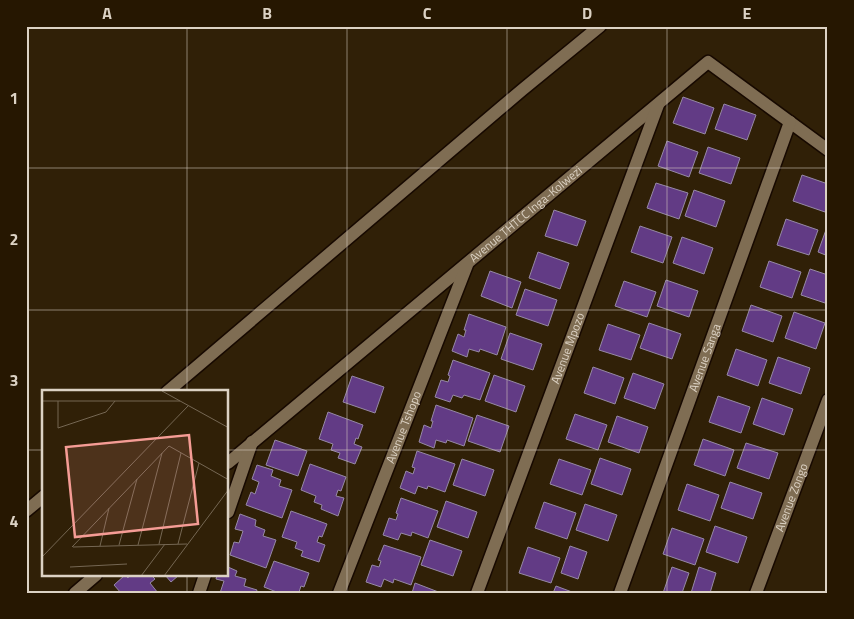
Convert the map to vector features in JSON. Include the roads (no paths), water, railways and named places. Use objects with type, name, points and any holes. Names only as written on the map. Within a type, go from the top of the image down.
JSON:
[{"type":"lane","points":[[170,390],[522,90],[600,26]]},
{"type":"lane","name":"Avenue THTCC Inga-Kolwezi","points":[[229,462],[708,62],[828,150]]},
{"type":"lane","name":"Avenue Mpozo","points":[[477,593],[659,103]]},
{"type":"lane","name":"Avenue Sanga","points":[[620,593],[790,122]]},
{"type":"lane","name":"Avenue Tshopo","points":[[339,593],[468,262]]},
{"type":"lane","name":"Avenue Zongo","points":[[756,593],[828,400]]},
{"type":"lane","points":[[229,509],[252,442]]},
{"type":"lane","points":[[26,511],[42,498]]},
{"type":"lane","points":[[76,593],[95,576]]},
{"type":"lane","points":[[199,593],[205,576]]}]
